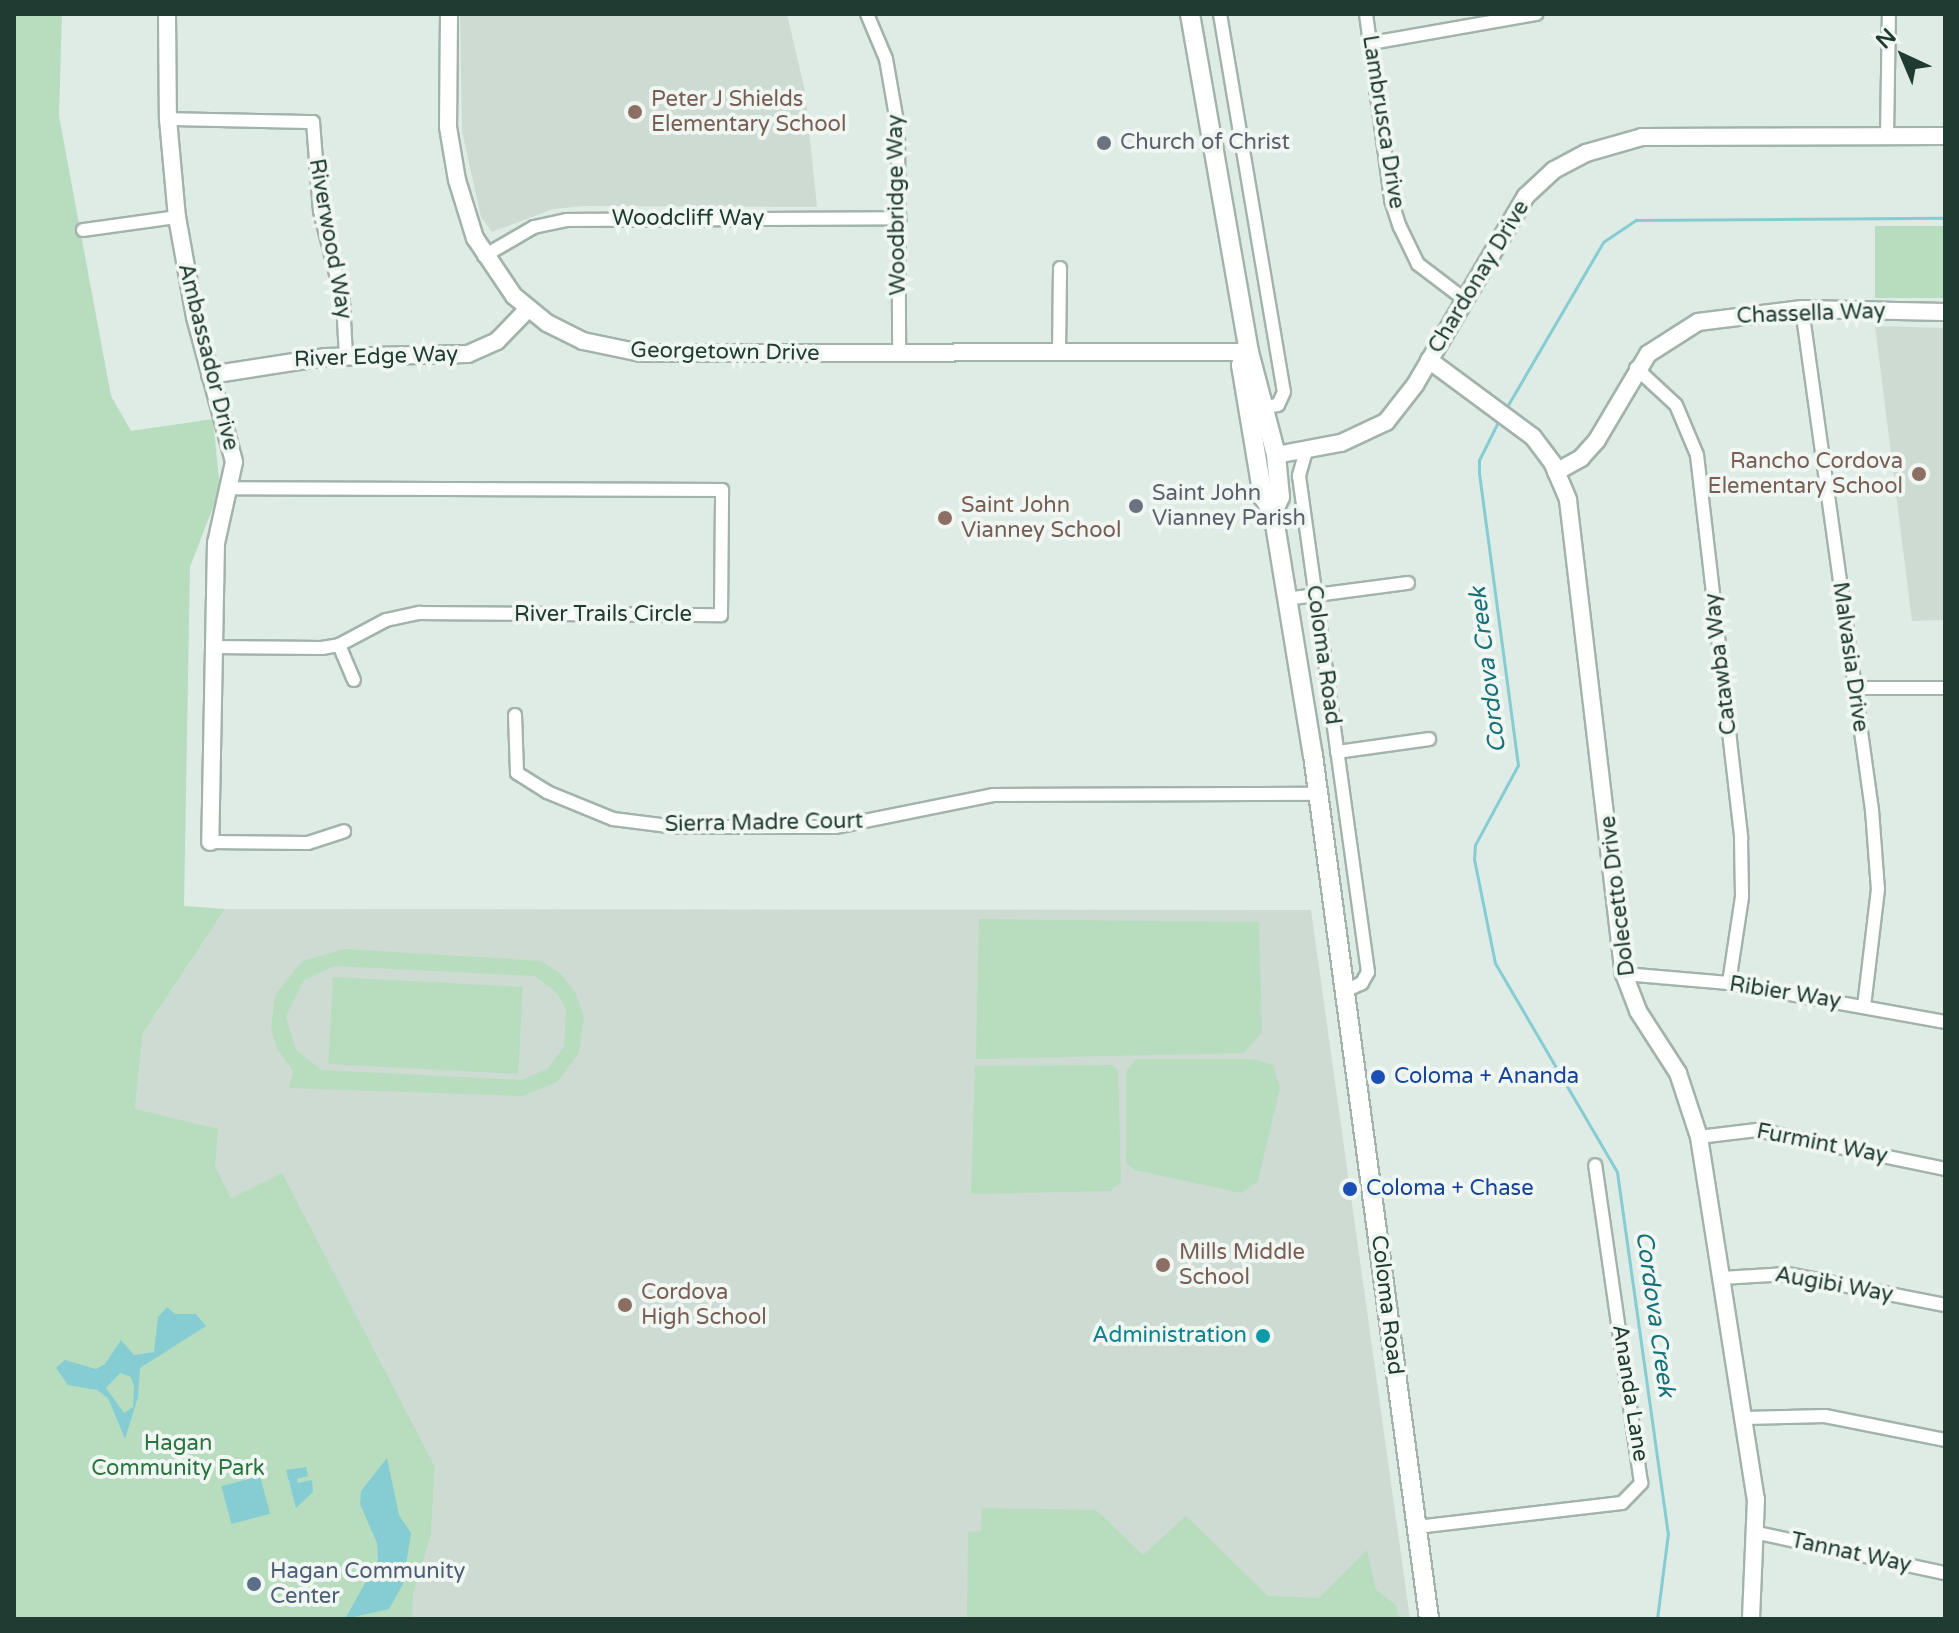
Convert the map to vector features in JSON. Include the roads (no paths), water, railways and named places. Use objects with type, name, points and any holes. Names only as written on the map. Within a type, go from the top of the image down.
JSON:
[{"type":"main road","name":"Coloma Road","points":[[1190,14],[1249,352],[1276,455],[1280,497],[1273,512]]},
{"type":"main road","name":"Coloma Road","points":[[1249,352],[1241,365],[1262,492],[1273,512],[1318,794],[1429,1619]]},
{"type":"main road","points":[[1262,492],[1267,466],[1276,455]]},
{"type":"street","name":"Ambassador Drive","points":[[167,14],[168,119],[177,217],[210,375],[232,450],[232,488],[216,543],[210,842]]},
{"type":"street","name":"Georgetown Drive","points":[[449,14],[452,154],[464,206],[484,256],[528,309],[565,333],[622,351],[1249,352]]},
{"type":"street","name":"Woodbridge Way","points":[[868,14],[880,38],[893,93],[900,218],[899,353]]},
{"type":"street","points":[[1220,14],[1284,392],[1278,405],[1264,407]]},
{"type":"street","name":"Lambrusca Drive","points":[[1366,14],[1391,200],[1400,227],[1418,264],[1464,299]]},
{"type":"street","points":[[1371,43],[1536,14]]},
{"type":"street","points":[[1887,136],[1889,14]]},
{"type":"street","name":"Riverwood Way","points":[[168,119],[313,122],[319,200],[343,301],[346,357]]},
{"type":"street","name":"Chardonay Drive","points":[[1276,455],[1306,451],[1376,430],[1407,398],[1526,196],[1554,170],[1604,145],[1652,137],[1945,136]]},
{"type":"street","points":[[83,230],[177,217]]},
{"type":"street","name":"Woodcliff Way","points":[[484,256],[534,227],[567,220],[900,218]]},
{"type":"street","points":[[1059,353],[1060,268]]},
{"type":"street","name":"River Edge Way","points":[[210,375],[346,357],[468,354],[497,341],[528,309]]},
{"type":"street","name":"Chassella Way","points":[[1556,472],[1581,458],[1597,440],[1636,368],[1664,341],[1698,322],[1802,309],[1945,312]]},
{"type":"street","name":"Malvasia Drive","points":[[1802,309],[1878,889],[1864,1006]]},
{"type":"street","name":"Dolecetto Drive","points":[[1429,360],[1506,413],[1544,450],[1556,472],[1573,519],[1624,974],[1638,1011],[1678,1073],[1699,1137],[1745,1418],[1758,1533],[1751,1619]]},
{"type":"street","name":"Catawba Way","points":[[1636,368],[1676,405],[1697,455],[1741,838],[1742,897],[1729,983]]},
{"type":"street","name":"Coloma Road","points":[[1306,451],[1299,476],[1368,972],[1362,983],[1345,991]]},
{"type":"street","name":"River Trails Circle","points":[[212,647],[339,645],[386,620],[420,613],[721,615],[722,490],[232,488]]},
{"type":"street","points":[[1286,599],[1408,583]]},
{"type":"street","points":[[339,645],[354,680]]},
{"type":"street","points":[[1854,688],[1945,688]]},
{"type":"street","name":"Sierra Madre Court","points":[[515,715],[517,773],[547,792],[613,819],[676,827],[835,827],[993,795],[1318,794]]},
{"type":"street","points":[[1337,752],[1429,739]]},
{"type":"street","points":[[210,842],[308,843],[344,831]]},
{"type":"street","name":"Ribier Way","points":[[1624,974],[1729,983],[1945,1022]]},
{"type":"street","name":"Furmint Way","points":[[1699,1137],[1757,1130],[1945,1169]]},
{"type":"street","name":"Ananda Lane","points":[[1417,1527],[1622,1503],[1641,1483],[1595,1165]]},
{"type":"street","name":"Augibi Way","points":[[1722,1278],[1787,1274],[1945,1305]]},
{"type":"street","points":[[1745,1418],[1825,1416],[1945,1440]]},
{"type":"street","name":"Tannat Way","points":[[1758,1533],[1945,1573]]},
{"type":"water","points":[[167,1307],[175,1314],[196,1314],[206,1326],[140,1368],[138,1397],[125,1439],[108,1398],[97,1390],[68,1385],[56,1368],[65,1360],[96,1369],[105,1364],[121,1340],[134,1355],[154,1352],[158,1317]],"holes":[[[120,1373],[131,1377],[133,1407],[124,1413],[106,1388]]]},
{"type":"water","points":[[387,1458],[399,1515],[411,1533],[403,1584],[389,1609],[345,1619],[378,1560],[377,1543],[360,1504],[361,1491]]},
{"type":"water","points":[[306,1467],[308,1476],[297,1479],[298,1483],[312,1480],[313,1492],[296,1508],[286,1470]]},
{"type":"water","points":[[260,1476],[270,1514],[231,1524],[221,1486]]},
{"type":"waterway","name":"Cordova Creek","points":[[1505,410],[1603,242],[1636,220],[1945,218]]},
{"type":"waterway","name":"Cordova Creek","points":[[1499,420],[1479,460],[1479,473],[1518,765],[1475,845],[1474,859],[1495,963],[1617,1172],[1668,1533],[1657,1619]]},
{"type":"place","name":"Peter J Shields Elementary School","points":[[635,112]]},
{"type":"place","name":"Church of Christ","points":[[1104,143]]},
{"type":"place","name":"Rancho Cordova Elementary School","points":[[1919,474]]},
{"type":"place","name":"Saint John Vianney Parish","points":[[1136,506]]},
{"type":"place","name":"Saint John Vianney School","points":[[945,518]]},
{"type":"place","name":"Coloma + Ananda","points":[[1378,1077]]},
{"type":"place","name":"Coloma + Chase","points":[[1350,1189]]},
{"type":"place","name":"Mills Middle School","points":[[1163,1265]]},
{"type":"place","name":"Cordova High School","points":[[625,1305]]},
{"type":"place","name":"Administration","points":[[1263,1336]]},
{"type":"place","name":"Hagan Community Center","points":[[254,1584]]},
{"type":"park label","name":"Hagan Community Park","points":[[178,1456]]}]
